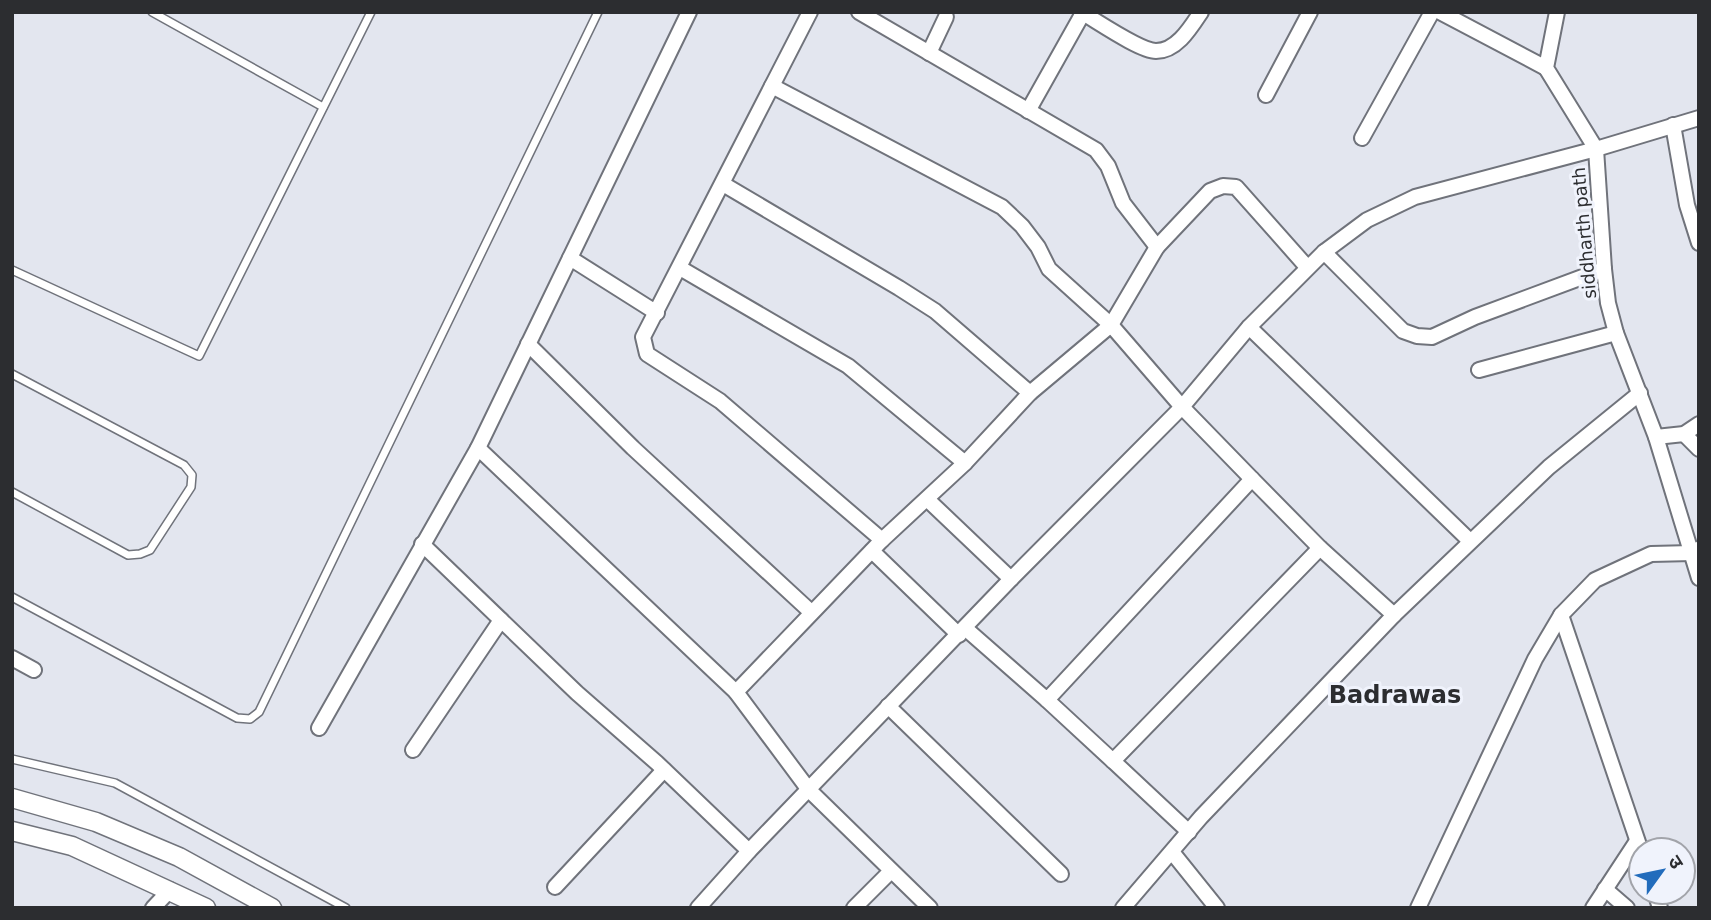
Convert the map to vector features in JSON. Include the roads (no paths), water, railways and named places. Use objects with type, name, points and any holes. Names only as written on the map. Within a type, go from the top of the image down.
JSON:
[{"type":"street","points":[[319,728],[478,448],[689,12]]},
{"type":"street","points":[[810,12],[643,337],[647,354],[720,401],[877,546],[962,631],[1047,700],[1189,832]]},
{"type":"street","points":[[859,12],[1096,150],[1108,166],[1123,203],[1157,247]]},
{"type":"street","points":[[1028,111],[1082,13],[1139,45],[1156,51],[1172,46],[1186,34],[1201,12]]},
{"type":"street","points":[[1266,95],[1310,12]]},
{"type":"street","points":[[1362,138],[1432,12]]},
{"type":"street","points":[[1440,12],[1546,68],[1557,12]]},
{"type":"street","points":[[929,53],[946,16]]},
{"type":"street","name":"siddharth path","points":[[1546,68],[1596,149],[1608,303],[1616,333],[1695,550],[1699,578]]},
{"type":"street","points":[[772,86],[1002,208],[1022,226],[1038,247],[1049,269],[1111,325],[1182,407],[1320,548],[1394,615]]},
{"type":"street","points":[[698,908],[888,706],[1182,407],[1249,327],[1324,252],[1367,220],[1415,197],[1596,149],[1699,118]]},
{"type":"street","points":[[1673,125],[1687,205],[1699,243]]},
{"type":"street","points":[[723,184],[935,312],[1030,393]]},
{"type":"street","points":[[736,692],[877,546],[965,463],[1030,393],[1111,325],[1157,247],[1210,191],[1223,186],[1236,187],[1307,267]]},
{"type":"street","points":[[1324,252],[1403,331],[1416,337],[1432,337],[1475,317],[1604,269]]},
{"type":"street","points":[[570,258],[657,313]]},
{"type":"street","points":[[680,268],[848,366],[965,463]]},
{"type":"street","points":[[1249,327],[1470,541]]},
{"type":"street","points":[[1479,370],[1616,333]]},
{"type":"street","points":[[528,344],[633,447],[811,612]]},
{"type":"street","points":[[1123,908],[1201,817],[1394,615],[1549,467],[1640,393]]},
{"type":"street","points":[[1656,437],[1684,433],[1699,424]]},
{"type":"street","points":[[1684,433],[1699,449]]},
{"type":"street","points":[[478,448],[736,692],[809,790],[930,908]]},
{"type":"street","points":[[1047,700],[1252,479]]},
{"type":"street","points":[[928,499],[1011,579]]},
{"type":"street","points":[[422,544],[577,693],[664,770],[749,851]]},
{"type":"street","points":[[1113,761],[1320,548]]},
{"type":"street","points":[[1418,908],[1535,659],[1561,615],[1595,580],[1617,569],[1651,554],[1695,550]]},
{"type":"street","points":[[1561,615],[1636,836]]},
{"type":"street","points":[[413,750],[501,620]]},
{"type":"street","points":[[12,658],[34,670]]},
{"type":"street","points":[[888,706],[1061,874]]},
{"type":"street","points":[[555,887],[664,770]]},
{"type":"street","points":[[12,798],[107,827],[179,857],[272,908]]},
{"type":"street","points":[[12,831],[72,846],[206,908]]},
{"type":"street","points":[[1172,852],[1217,908]]},
{"type":"street","points":[[1593,908],[1627,861]]},
{"type":"street","points":[[854,908],[891,871]]},
{"type":"street","points":[[1605,889],[1627,908]]},
{"type":"street","points":[[153,908],[170,890]]},
{"type":"lane","points":[[152,12],[323,107]]},
{"type":"lane","points":[[12,270],[199,356],[371,12]]},
{"type":"lane","points":[[12,597],[237,719],[250,719],[259,712],[598,12]]},
{"type":"lane","points":[[12,374],[184,465],[192,475],[191,487],[150,550],[140,554],[128,555],[12,492]]},
{"type":"lane","points":[[12,759],[115,783],[346,908]]},
{"type":"district","name":"Badrawas","points":[[1395,695]]}]
